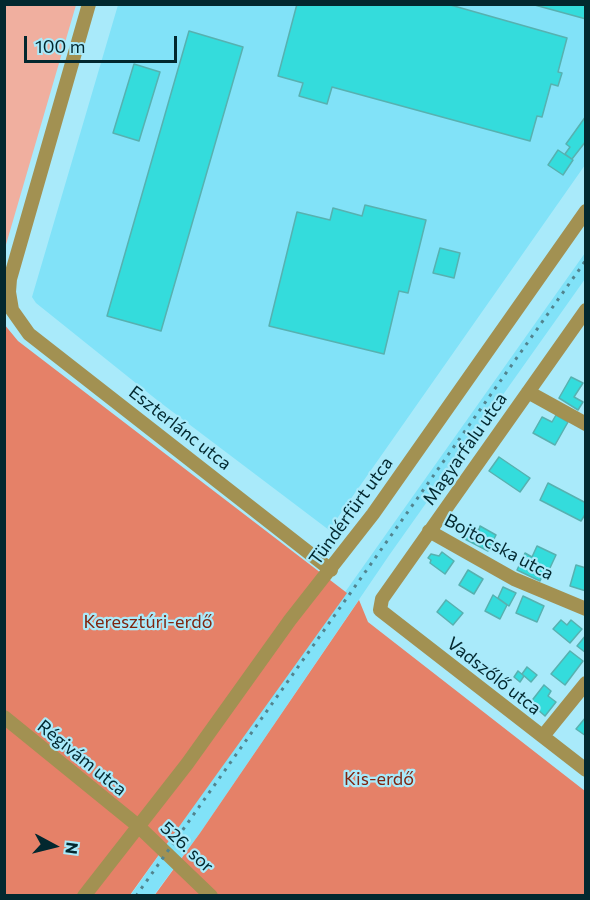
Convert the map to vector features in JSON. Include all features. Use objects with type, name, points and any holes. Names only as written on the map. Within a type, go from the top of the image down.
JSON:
[{"type":"street","name":"Eszterlánc utca","points":[[89,4],[10,279],[9,298],[12,310],[29,334],[331,570]]},
{"type":"street","name":"Tündérfürt utca","points":[[84,896],[137,825],[187,764],[290,620],[331,570],[585,211]]},
{"type":"street","name":"Magyarfalu utca","points":[[380,610],[382,599],[585,310]]},
{"type":"street","points":[[528,392],[585,424]]},
{"type":"street","name":"Bojtocska utca","points":[[429,531],[514,579],[585,609]]},
{"type":"street","name":"Vadszőlő utca","points":[[380,610],[585,770]]},
{"type":"street","points":[[543,736],[585,683]]},
{"type":"street","name":"Régivám utca","points":[[4,717],[137,825]]},
{"type":"street","name":"526. sor","points":[[137,825],[211,896]]},
{"type":"shaded area","points":[[4,5],[76,5],[5,248]]},
{"type":"shaded area","points":[[118,5],[585,5],[585,165],[329,530],[157,400],[36,303],[32,297]]},
{"type":"shaded area","points":[[585,253],[585,279],[390,554],[200,833],[154,895],[130,896]]},
{"type":"green space","name":"Keresztúri-erdő","points":[[4,324],[18,341],[347,593],[130,895],[5,895]]},
{"type":"green space","name":"Kis-erdő","points":[[359,600],[368,622],[585,791],[585,895],[154,896],[200,833]]},
{"type":"building","points":[[297,4],[447,4],[567,38],[558,72],[562,73],[558,86],[551,84],[542,117],[537,116],[530,141],[332,87],[327,104],[299,96],[303,83],[278,76]]},
{"type":"building","points":[[531,4],[586,4],[586,19]]},
{"type":"building","points":[[189,31],[243,47],[161,331],[107,316]]},
{"type":"building","points":[[134,64],[160,72],[139,141],[113,133]]},
{"type":"building","points":[[586,116],[586,141],[572,159],[565,154],[570,147],[566,144]]},
{"type":"building","points":[[558,150],[573,160],[563,175],[548,165]]},
{"type":"building","points":[[365,205],[426,220],[408,293],[399,291],[384,354],[269,326],[297,212],[330,220],[333,208],[362,216]]},
{"type":"building","points":[[440,248],[460,253],[454,278],[433,273]]},
{"type":"building","points":[[571,377],[583,383],[574,397],[583,402],[578,410],[559,398]]},
{"type":"building","points":[[556,415],[568,422],[555,445],[533,433],[542,417],[552,422]]},
{"type":"building","points":[[499,457],[530,478],[520,492],[489,471]]},
{"type":"building","points":[[548,483],[586,503],[586,513],[581,521],[540,500]]},
{"type":"building","points":[[470,525],[479,530],[480,526],[496,535],[488,551],[463,538]]},
{"type":"building","points":[[537,546],[556,555],[549,570],[546,568],[540,581],[517,570],[525,553],[532,557]]},
{"type":"building","points":[[442,552],[454,561],[445,574],[430,563],[431,560],[428,558],[431,554],[439,556]]},
{"type":"building","points":[[576,565],[586,568],[586,591],[570,586]]},
{"type":"building","points":[[468,570],[483,579],[474,594],[459,585]]},
{"type":"building","points":[[503,587],[516,593],[509,606],[498,598]]},
{"type":"building","points":[[493,595],[507,605],[500,619],[485,611]]},
{"type":"building","points":[[523,596],[544,606],[537,622],[516,613]]},
{"type":"building","points":[[446,600],[463,613],[453,625],[437,612]]},
{"type":"building","points":[[561,620],[567,625],[571,620],[582,629],[570,643],[553,629]]},
{"type":"building","points":[[586,635],[586,653],[577,646]]},
{"type":"building","points":[[570,651],[583,661],[565,685],[551,674]]},
{"type":"building","points":[[527,667],[537,675],[531,682],[522,674]]},
{"type":"building","points":[[518,671],[524,676],[520,682],[514,677]]},
{"type":"building","points":[[544,685],[551,691],[548,696],[556,702],[545,716],[530,703]]},
{"type":"building","points":[[586,717],[586,736],[576,729]]},
{"type":"railway","points":[[136,896],[586,260]]}]
